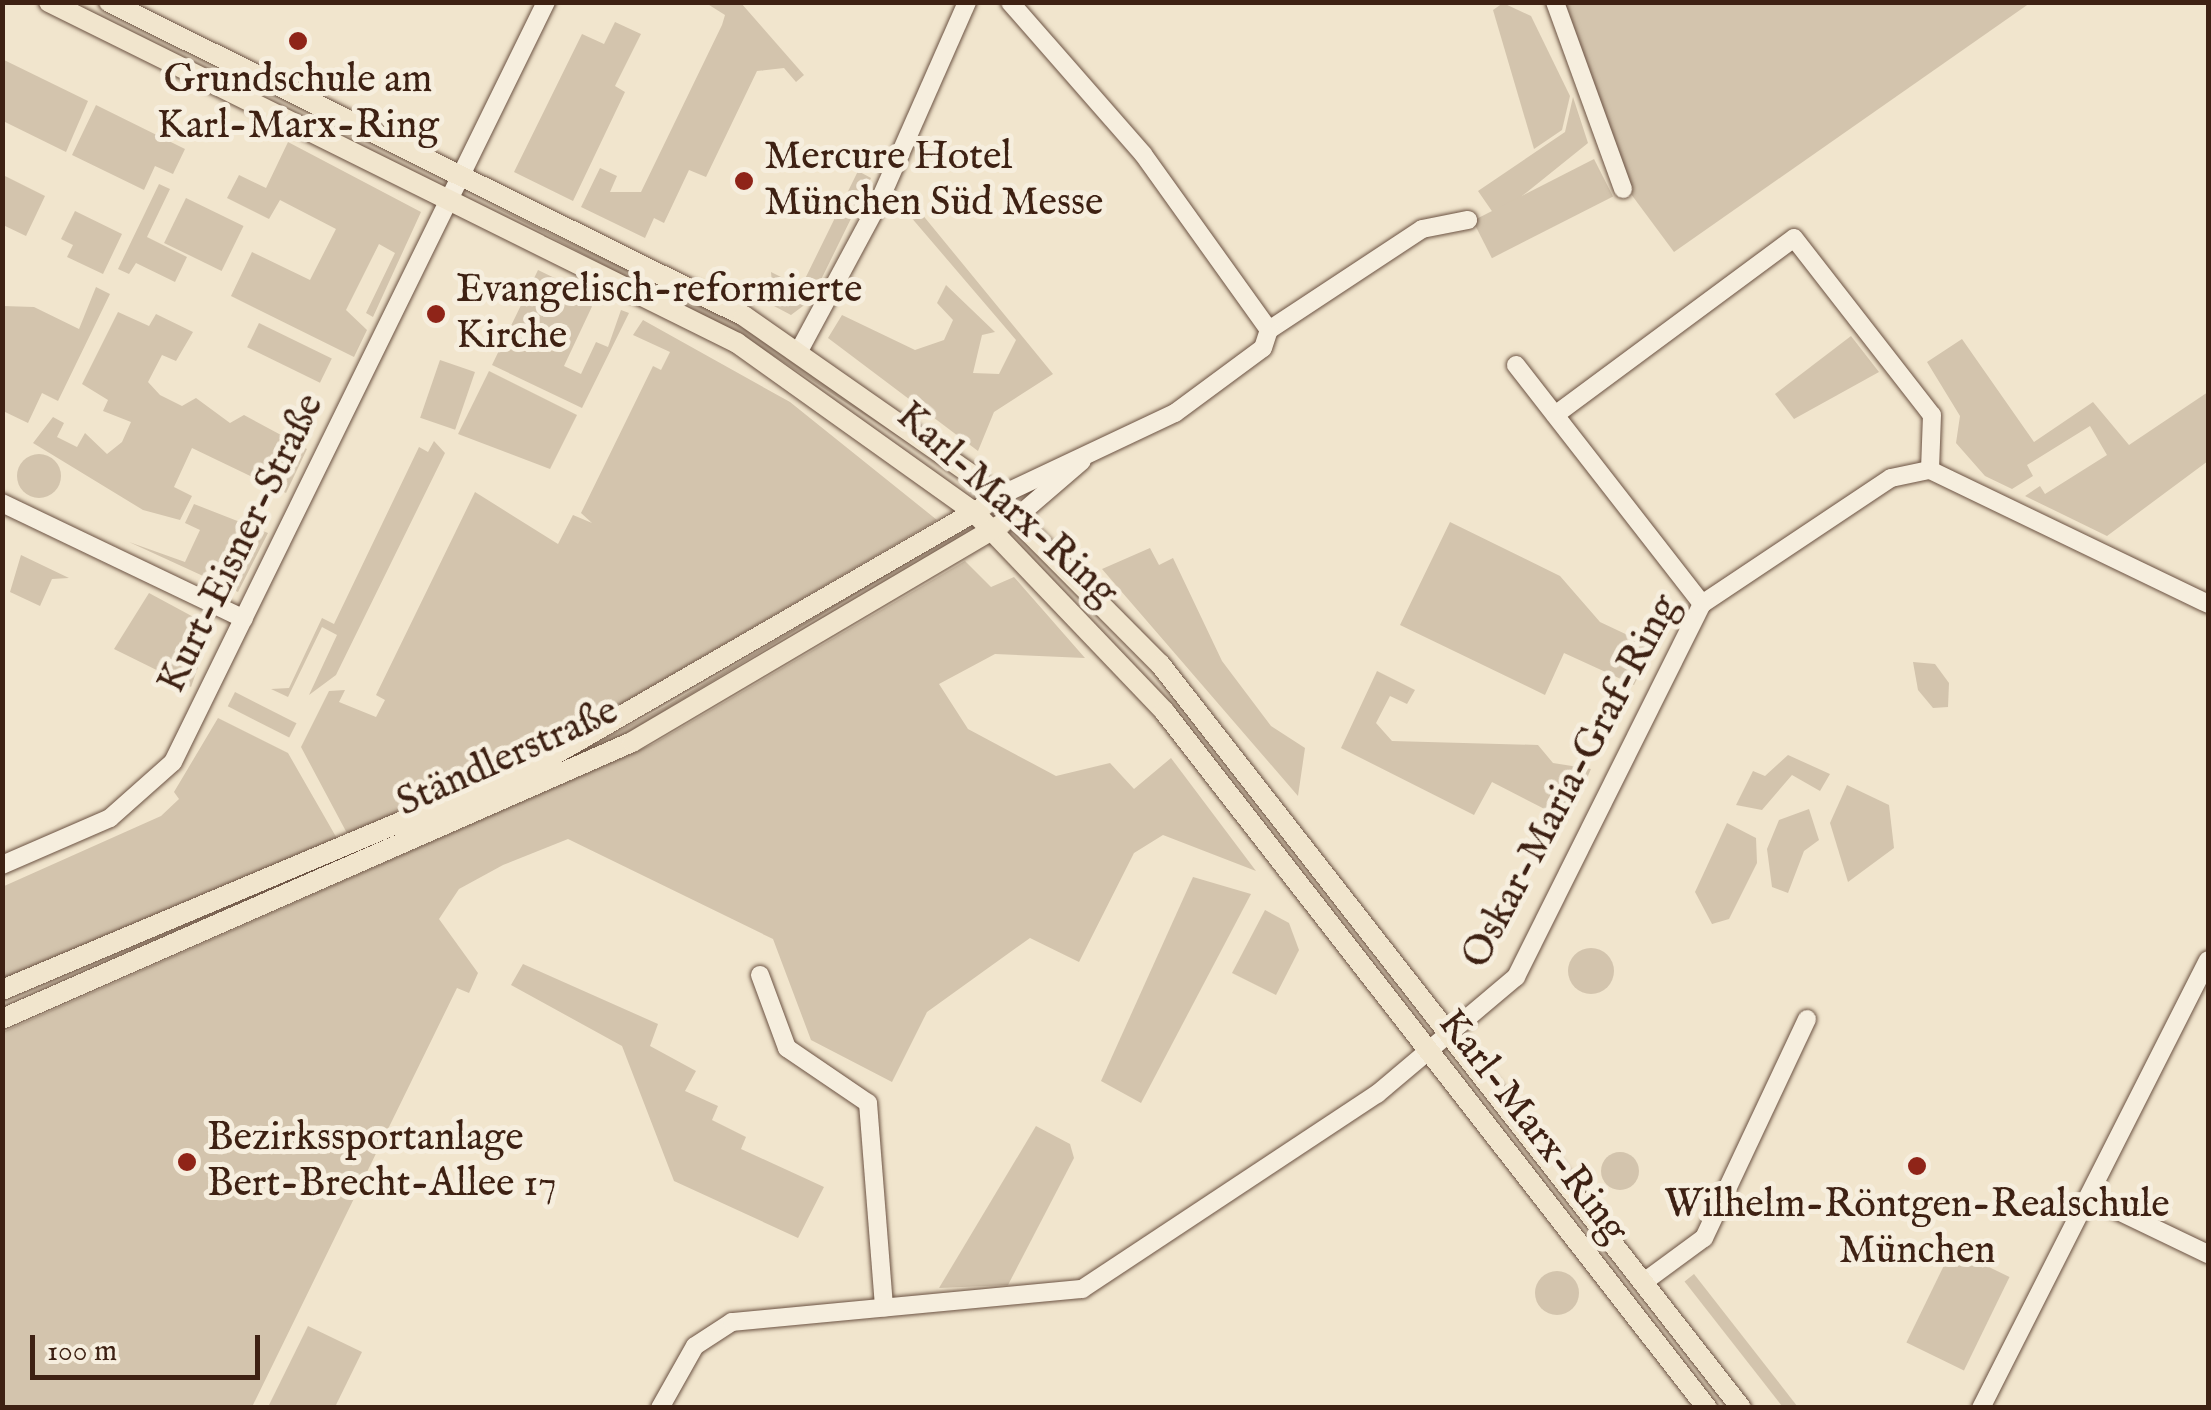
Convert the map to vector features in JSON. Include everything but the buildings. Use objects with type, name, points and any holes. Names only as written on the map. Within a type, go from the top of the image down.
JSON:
[{"type":"main road","name":"Karl-Marx-Ring","points":[[49,2],[737,343],[858,421],[975,513],[1164,711],[1706,1408]]},
{"type":"main road","name":"Karl-Marx-Ring","points":[[109,2],[461,175],[800,350],[998,498],[1160,664],[1741,1408]]},
{"type":"main road","name":"Ständlerstraße","points":[[2,990],[538,764],[998,498]]},
{"type":"main road","name":"Ständlerstraße","points":[[2,1019],[632,742],[1018,516]]},
{"type":"street","name":"Kurt-Eisner-Straße","points":[[2,865],[110,818],[160,780],[244,619],[546,2]]},
{"type":"street","points":[[800,350],[878,204],[967,2]]},
{"type":"street","points":[[1010,2],[1143,154],[1270,330]]},
{"type":"street","points":[[1554,2],[1623,189]]},
{"type":"street","points":[[998,498],[1174,413],[1263,348],[1270,330],[1422,229],[1468,220]]},
{"type":"street","points":[[1555,414],[1794,238],[1924,401],[1936,432],[1930,470],[2208,604]]},
{"type":"street","points":[[1516,364],[1702,604]]},
{"type":"street","points":[[1018,516],[1090,454]]},
{"type":"street","name":"Oskar-Maria-Graf-Ring","points":[[660,1408],[694,1346],[732,1322],[1085,1288],[1429,1052],[1516,977],[1702,604],[1853,500],[1930,470]]},
{"type":"street","points":[[2,502],[244,619]]},
{"type":"street","points":[[1982,1408],[2208,960]]},
{"type":"street","points":[[760,975],[786,1048],[868,1103],[884,1307]]},
{"type":"street","points":[[1644,1282],[1704,1238],[1807,1018]]},
{"type":"street","points":[[2090,1197],[2208,1254]]},
{"type":"shaded area","points":[[706,3],[741,3],[804,75],[796,82],[784,68],[757,71],[706,177],[689,170],[664,223],[654,218],[645,238],[581,207],[600,168],[617,176],[610,192],[641,192],[722,25],[725,15]]},
{"type":"shaded area","points":[[1503,3],[1531,16],[1570,96],[1562,130],[1534,149],[1493,10]]},
{"type":"shaded area","points":[[1562,3],[2030,3],[1674,252],[1628,190]]},
{"type":"shaded area","points":[[615,22],[641,34],[615,86],[625,92],[573,201],[514,172],[582,34],[604,44]]},
{"type":"shaded area","points":[[2,59],[88,101],[66,152],[3,121]]},
{"type":"shaded area","points":[[1573,97],[1588,143],[1496,217],[1478,191],[1565,132]]},
{"type":"shaded area","points":[[96,105],[185,149],[173,174],[155,166],[144,190],[72,155]]},
{"type":"shaded area","points":[[288,142],[421,212],[373,317],[366,313],[395,253],[379,244],[346,310],[367,330],[354,357],[231,296],[252,252],[310,280],[336,229],[280,200],[269,219],[227,198],[239,175],[266,188]]},
{"type":"shaded area","points":[[1594,159],[1613,196],[1492,258],[1473,221]]},
{"type":"shaded area","points":[[858,171],[871,178],[811,300],[791,315],[774,306],[771,272],[801,287]]},
{"type":"shaded area","points":[[3,175],[45,196],[26,236],[3,225]]},
{"type":"shaded area","points":[[159,184],[170,189],[147,237],[187,257],[175,282],[136,263],[129,274],[118,269]]},
{"type":"shaded area","points":[[903,191],[1053,374],[994,412],[978,451],[828,338],[842,315],[915,350],[944,340],[953,320],[937,303],[946,285],[995,332],[982,335],[973,373],[999,374],[1016,340],[898,202]]},
{"type":"shaded area","points":[[186,198],[244,226],[222,271],[164,243]]},
{"type":"shaded area","points":[[485,202],[737,322],[962,478],[771,354]]},
{"type":"shaded area","points":[[75,211],[122,234],[103,274],[67,257],[73,245],[61,239]]},
{"type":"shaded area","points":[[538,270],[596,298],[564,366],[581,374],[596,342],[608,347],[621,310],[629,313],[582,408],[492,365]]},
{"type":"shaded area","points":[[96,287],[110,294],[58,401],[42,393],[28,423],[3,411],[3,306],[34,307],[79,329]]},
{"type":"shaded area","points":[[118,312],[149,326],[156,314],[193,332],[176,361],[162,355],[148,382],[160,395],[182,406],[196,398],[230,423],[244,415],[307,449],[286,493],[192,448],[174,487],[192,496],[180,520],[143,510],[33,443],[53,417],[64,423],[57,437],[77,447],[85,433],[107,454],[122,442],[131,422],[103,411],[108,400],[82,384]]},
{"type":"shaded area","points":[[643,320],[790,402],[937,520],[532,756],[349,837],[301,747],[329,691],[345,690],[339,702],[376,717],[385,700],[376,695],[475,492],[558,544],[573,515],[592,523],[581,513],[653,366],[661,370],[670,352],[633,335]]},
{"type":"shaded area","points":[[259,323],[332,359],[320,383],[247,347]]},
{"type":"shaded area","points":[[1851,336],[1879,372],[1794,419],[1775,394]]},
{"type":"shaded area","points":[[1962,339],[2034,442],[2093,402],[2129,445],[2208,392],[2208,461],[2107,536],[2025,496],[2040,486],[2045,494],[2107,455],[2090,426],[2027,465],[2033,476],[2012,489],[1985,476],[1956,443],[1960,416],[1927,362]]},
{"type":"shaded area","points":[[440,360],[475,372],[455,430],[420,418]]},
{"type":"shaded area","points":[[489,371],[577,415],[550,469],[458,434]]},
{"type":"shaded area","points":[[434,441],[445,453],[336,675],[309,695],[337,635],[322,627],[288,697],[271,689],[289,688],[322,618],[334,624],[419,447],[428,452]]},
{"type":"shaded area","points":[[39,454],[55,460],[61,476],[55,492],[39,498],[23,492],[17,476],[23,460]]},
{"type":"shaded area","points":[[194,504],[268,533],[238,592],[129,542],[185,562],[200,530],[185,523]]},
{"type":"shaded area","points":[[1450,522],[1560,576],[1600,622],[1653,647],[1634,685],[1564,653],[1545,695],[1400,625]]},
{"type":"shaded area","points":[[953,535],[611,743],[544,771],[664,707]]},
{"type":"shaded area","points":[[1150,548],[1159,565],[1173,558],[1222,661],[1271,726],[1305,748],[1298,796],[1102,569]]},
{"type":"shaded area","points":[[21,555],[69,578],[52,579],[40,606],[10,592]]},
{"type":"shaded area","points":[[965,561],[991,587],[1014,577],[1085,658],[995,654],[939,684],[968,729],[1056,776],[1110,763],[1134,789],[1171,758],[1256,871],[1163,835],[1134,853],[1079,962],[1030,938],[927,1012],[892,1082],[811,1040],[773,939],[568,839],[503,865],[459,889],[439,919],[478,973],[469,993],[457,988],[252,1407],[3,1407],[3,1032],[653,744]]},
{"type":"shaded area","points":[[149,593],[212,627],[191,687],[114,649]]},
{"type":"shaded area","points":[[1913,662],[1935,664],[1949,683],[1948,707],[1933,708],[1918,690]]},
{"type":"shaded area","points":[[1377,671],[1415,690],[1407,704],[1390,696],[1376,723],[1392,741],[1538,745],[1553,763],[1591,769],[1568,821],[1492,782],[1474,815],[1341,748]]},
{"type":"shaded area","points":[[235,692],[296,723],[289,738],[228,706]]},
{"type":"shaded area","points":[[218,718],[288,753],[339,842],[3,982],[2,887],[161,816],[179,799],[174,792]]},
{"type":"shaded area","points":[[1788,755],[1830,774],[1820,791],[1792,775],[1762,810],[1736,805],[1753,771],[1765,776]]},
{"type":"shaded area","points":[[1847,785],[1889,805],[1894,848],[1848,882],[1830,823]]},
{"type":"shaded area","points":[[1809,809],[1819,840],[1804,851],[1788,893],[1772,887],[1767,849],[1779,820]]},
{"type":"shaded area","points":[[1727,823],[1756,838],[1757,863],[1729,919],[1712,924],[1695,892]]},
{"type":"shaded area","points":[[1193,877],[1251,894],[1141,1103],[1101,1081]]},
{"type":"shaded area","points":[[1265,910],[1289,923],[1299,950],[1276,995],[1232,973]]},
{"type":"shaded area","points":[[1591,948],[1607,955],[1614,971],[1607,987],[1591,994],[1575,987],[1568,971],[1575,955]]},
{"type":"shaded area","points":[[523,964],[658,1024],[650,1046],[696,1071],[685,1091],[718,1106],[712,1120],[746,1137],[741,1149],[824,1187],[798,1238],[674,1181],[622,1046],[511,985]]},
{"type":"shaded area","points":[[1036,1126],[1070,1144],[1074,1158],[1008,1285],[939,1288]]},
{"type":"shaded area","points":[[1620,1152],[1633,1158],[1639,1171],[1633,1184],[1620,1190],[1607,1184],[1601,1171],[1607,1158]]},
{"type":"shaded area","points":[[1952,1249],[2010,1277],[1964,1371],[1906,1342]]},
{"type":"shaded area","points":[[1557,1271],[1573,1277],[1579,1293],[1573,1309],[1557,1315],[1541,1309],[1535,1293],[1541,1277]]},
{"type":"shaded area","points":[[1694,1274],[1798,1407],[1783,1408],[1685,1281]]},
{"type":"shaded area","points":[[308,1326],[362,1352],[335,1407],[268,1407]]},
{"type":"place","name":"Grundschule am Karl-Marx-Ring","points":[[298,41]]},
{"type":"place","name":"Mercure Hotel München Süd Messe","points":[[744,181]]},
{"type":"place","name":"Evangelisch-reformierte Kirche","points":[[436,314]]},
{"type":"place","name":"Bezirkssportanlage Bert-Brecht-Allee 17","points":[[187,1162]]},
{"type":"place","name":"Wilhelm-Röntgen-Realschule München","points":[[1917,1166]]}]
